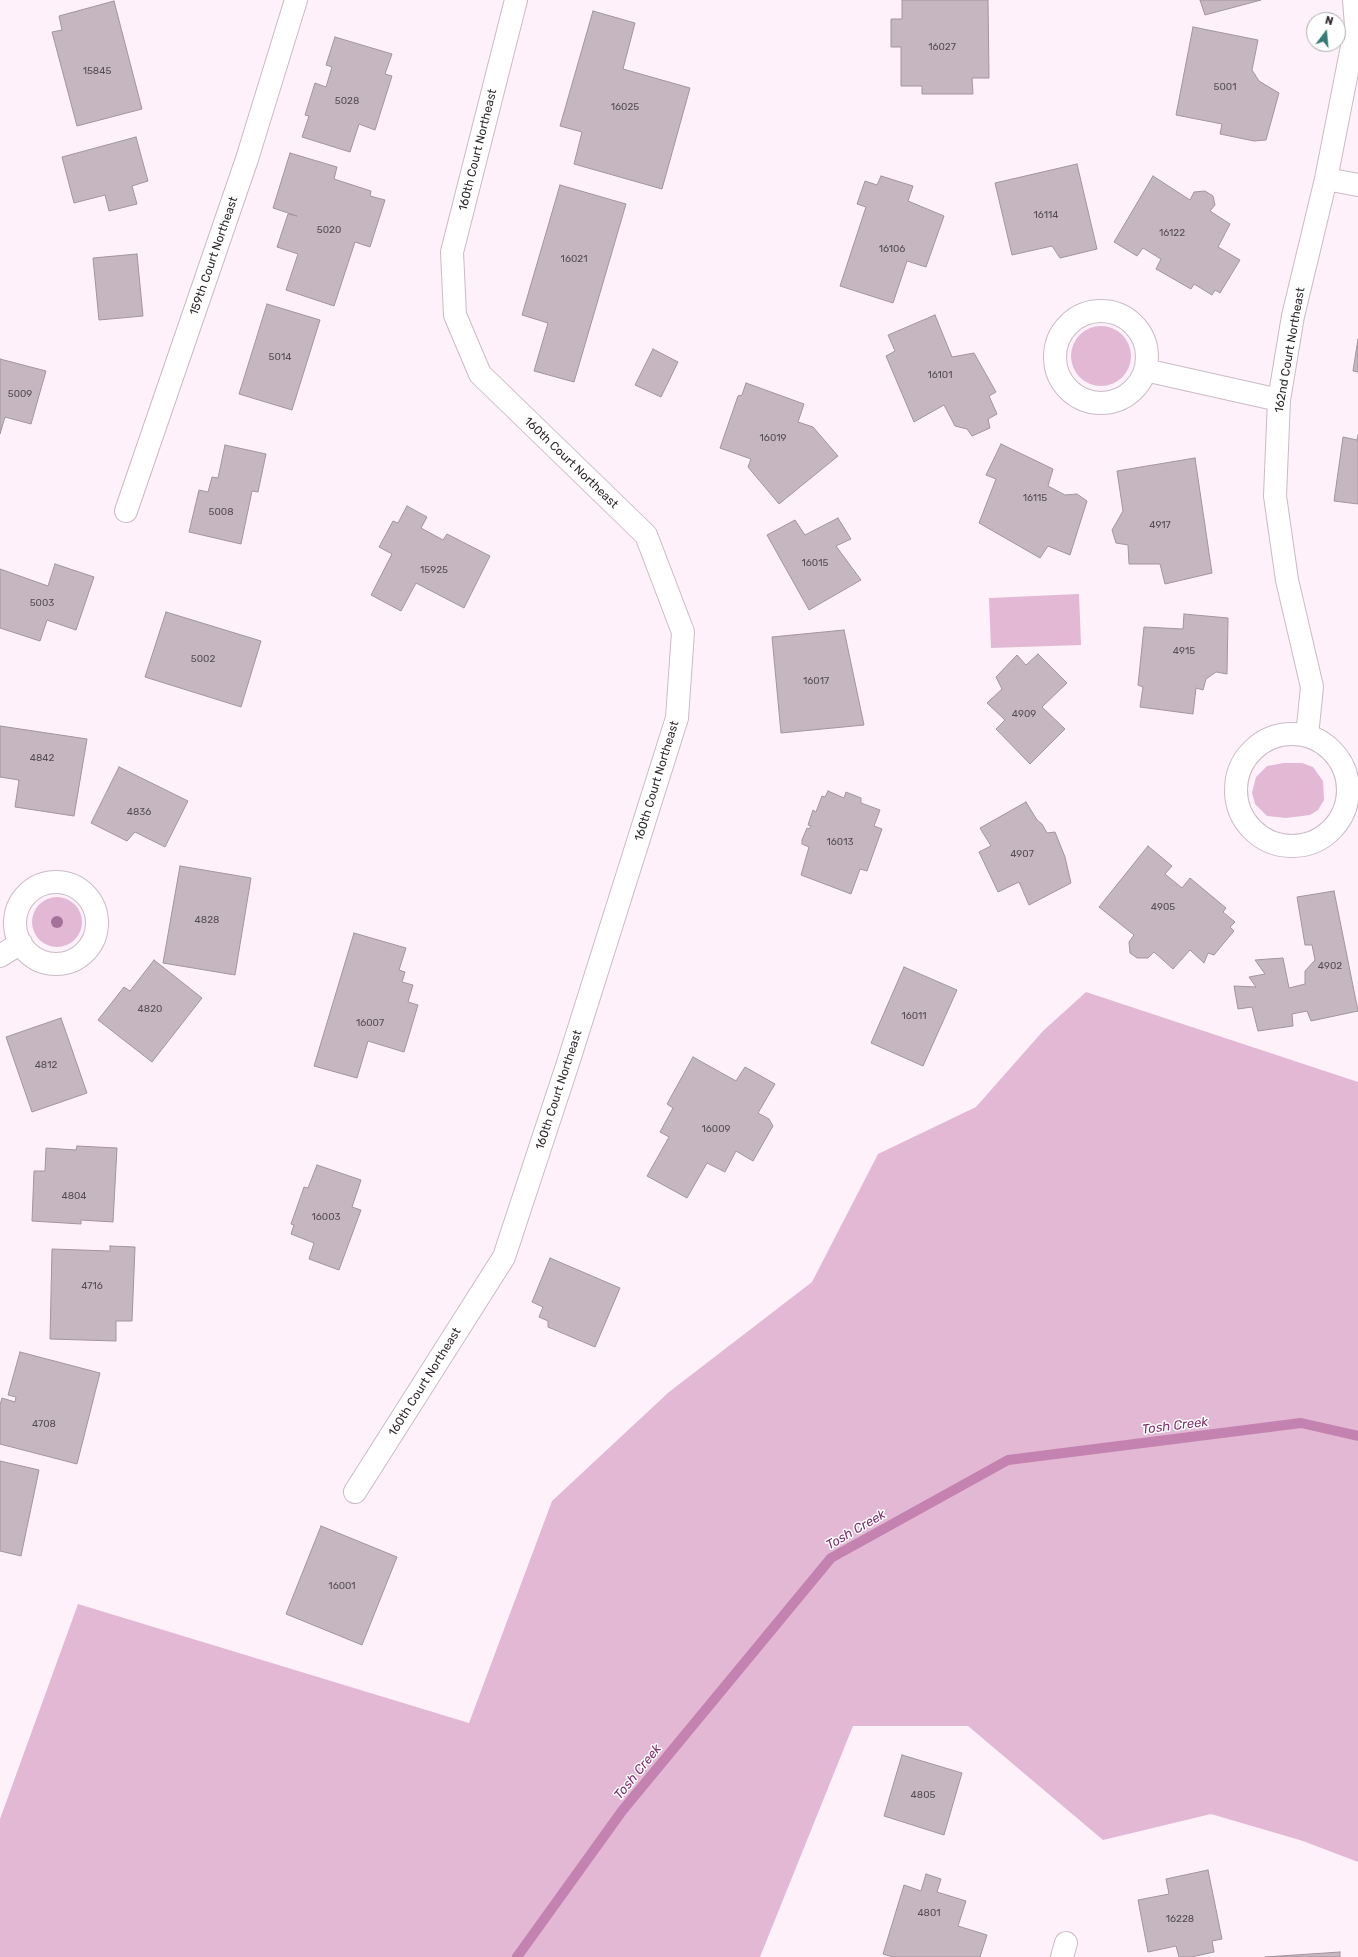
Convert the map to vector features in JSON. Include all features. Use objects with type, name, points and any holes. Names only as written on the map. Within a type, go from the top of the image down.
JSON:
[{"type":"street","name":"159th Court Northeast","points":[[126,511],[248,160],[296,0]]},
{"type":"street","name":"160th Court Northeast","points":[[355,1492],[504,1257],[569,1060],[677,718],[684,632],[646,535],[480,374],[455,315],[452,252],[516,0]]},
{"type":"street","name":"162nd Court Northeast","points":[[1307,736],[1312,687],[1287,580],[1274,496],[1279,400],[1293,316],[1326,179],[1356,26],[1354,0]]},
{"type":"street","points":[[1326,179],[1358,186]]},
{"type":"street","points":[[1095,310],[1110,311],[1124,316],[1135,326],[1143,338],[1147,354],[1146,370],[1139,384],[1127,395],[1113,402],[1097,403],[1081,399],[1068,390],[1058,377],[1054,363],[1055,348],[1060,334],[1068,323],[1081,314],[1095,310]]},
{"type":"street","points":[[1146,370],[1279,400]]},
{"type":"street","points":[[1300,734],[1307,736],[1318,740],[1333,751],[1343,766],[1348,784],[1347,802],[1340,819],[1328,833],[1312,842],[1294,845],[1275,843],[1259,835],[1246,821],[1238,805],[1236,786],[1240,768],[1250,752],[1265,741],[1282,735],[1300,734]]},
{"type":"street","points":[[0,956],[21,943]]},
{"type":"shaded area","points":[[1101,326],[1118,331],[1126,339],[1131,356],[1126,373],[1118,381],[1101,386],[1084,381],[1076,373],[1071,356],[1076,339],[1084,331]]},
{"type":"shaded area","points":[[1079,594],[1081,645],[991,648],[989,598]]},
{"type":"shaded area","points":[[1284,763],[1302,763],[1313,767],[1323,781],[1324,800],[1318,810],[1310,815],[1286,818],[1267,816],[1255,804],[1252,793],[1256,777],[1267,766]]},
{"type":"shaded area","points":[[57,897],[71,901],[78,908],[82,922],[78,936],[71,943],[57,947],[43,943],[36,936],[32,922],[36,908],[43,901]]},
{"type":"shaded area","points":[[1086,992],[1358,1082],[1358,1862],[1303,1841],[1211,1814],[1103,1840],[968,1726],[853,1726],[760,1957],[0,1957],[0,1819],[78,1604],[469,1723],[552,1501],[669,1392],[812,1282],[878,1154],[976,1107],[1043,1031]]},
{"type":"building","points":[[902,0],[988,0],[989,78],[972,78],[973,94],[922,94],[922,86],[901,86],[901,47],[891,47],[891,19],[902,19]]},
{"type":"building","points":[[1200,0],[1261,0],[1205,15]]},
{"type":"building","points":[[114,1],[142,109],[77,126],[52,32],[62,30],[59,16]]},
{"type":"building","points":[[593,11],[635,23],[623,69],[690,88],[662,189],[574,164],[582,132],[560,126]]},
{"type":"building","points":[[1193,27],[1258,40],[1252,70],[1259,81],[1279,93],[1266,140],[1254,141],[1220,134],[1222,124],[1176,115]]},
{"type":"building","points":[[335,37],[392,54],[385,74],[392,76],[375,130],[359,124],[350,152],[302,137],[309,116],[305,115],[315,83],[326,87],[332,67],[326,65]]},
{"type":"building","points":[[136,137],[148,181],[132,186],[137,204],[109,211],[105,195],[74,203],[62,157]]},
{"type":"building","points":[[290,153],[337,167],[334,179],[371,191],[370,196],[385,200],[370,247],[355,242],[334,306],[286,290],[298,254],[277,247],[288,214],[297,216],[273,208]]},
{"type":"building","points":[[1077,164],[1097,249],[1060,258],[1052,246],[1012,255],[995,183]]},
{"type":"building","points":[[881,176],[913,186],[908,201],[944,216],[926,267],[907,261],[893,303],[840,286],[866,207],[857,204],[865,181],[877,185]]},
{"type":"building","points":[[1153,176],[1190,200],[1194,192],[1205,191],[1213,196],[1215,205],[1210,211],[1230,224],[1218,247],[1240,260],[1220,293],[1215,290],[1212,295],[1194,284],[1191,289],[1156,269],[1161,259],[1143,248],[1137,256],[1114,242]]},
{"type":"building","points":[[560,185],[626,204],[574,382],[534,371],[548,323],[522,315]]},
{"type":"building","points":[[137,254],[143,316],[99,320],[93,258]]},
{"type":"building","points":[[267,304],[320,320],[292,410],[239,394]]},
{"type":"building","points":[[935,315],[952,357],[974,353],[996,392],[989,396],[997,414],[988,419],[990,428],[972,436],[967,429],[955,426],[944,405],[914,422],[886,356],[895,351],[888,335]]},
{"type":"building","points":[[1358,339],[1358,372],[1353,371]]},
{"type":"building","points":[[653,349],[678,362],[661,397],[635,385]]},
{"type":"building","points":[[0,359],[46,371],[31,424],[5,417],[0,434]]},
{"type":"building","points":[[746,383],[804,404],[798,422],[813,427],[838,456],[779,504],[748,467],[751,459],[720,448],[738,396],[742,395]]},
{"type":"building","points":[[1358,435],[1358,504],[1334,501],[1343,437],[1357,440]]},
{"type":"building","points":[[1001,444],[1053,469],[1048,486],[1065,495],[1077,494],[1087,501],[1070,555],[1048,546],[1040,558],[979,523],[996,479],[986,475]]},
{"type":"building","points":[[225,445],[266,454],[258,492],[252,491],[241,544],[189,532],[199,490],[208,492],[212,477],[218,478]]},
{"type":"building","points":[[1195,458],[1212,573],[1165,584],[1160,564],[1129,564],[1128,545],[1116,543],[1112,530],[1123,511],[1117,471]]},
{"type":"building","points":[[407,506],[427,517],[421,528],[443,540],[447,534],[490,556],[464,608],[416,583],[401,611],[371,595],[392,554],[379,547],[393,521],[398,523]]},
{"type":"building","points":[[838,518],[851,539],[836,546],[861,580],[809,610],[767,535],[795,520],[805,535]]},
{"type":"building","points":[[55,564],[94,577],[76,630],[47,620],[40,641],[0,628],[0,569],[48,586]]},
{"type":"building","points":[[166,612],[261,641],[241,707],[145,677]]},
{"type":"building","points":[[1184,614],[1228,618],[1227,674],[1216,672],[1206,679],[1203,690],[1196,688],[1193,714],[1140,707],[1143,687],[1138,685],[1144,627],[1183,629]]},
{"type":"building","points":[[844,630],[864,725],[781,733],[772,637]]},
{"type":"building","points":[[1038,654],[1067,683],[1042,707],[1065,729],[1030,764],[996,729],[1005,720],[987,703],[1002,689],[996,677],[1017,655],[1026,665]]},
{"type":"building","points":[[0,726],[87,739],[74,816],[15,807],[19,780],[0,777]]},
{"type":"building","points":[[119,767],[188,801],[165,847],[135,832],[127,841],[91,823]]},
{"type":"building","points":[[828,791],[844,798],[846,792],[861,798],[861,803],[880,810],[874,826],[882,829],[867,871],[860,869],[851,894],[801,875],[809,847],[802,844],[802,840],[807,828],[809,829],[811,826],[808,825],[813,810],[816,812],[822,796],[825,797]]},
{"type":"building","points":[[1026,802],[1047,833],[1055,832],[1065,857],[1071,883],[1029,905],[1019,882],[998,892],[979,852],[991,846],[980,828]]},
{"type":"building","points":[[1148,846],[1172,866],[1165,874],[1182,888],[1190,878],[1226,908],[1223,912],[1235,922],[1230,927],[1234,931],[1214,955],[1208,953],[1204,963],[1190,950],[1173,969],[1154,952],[1148,958],[1137,958],[1130,953],[1129,942],[1134,935],[1099,907]]},
{"type":"building","points":[[180,866],[251,878],[235,975],[163,963]]},
{"type":"building","points":[[1334,891],[1358,1011],[1311,1021],[1307,1011],[1292,1014],[1293,1026],[1258,1031],[1252,1007],[1238,1009],[1234,986],[1256,987],[1249,977],[1265,974],[1255,960],[1283,958],[1289,988],[1305,984],[1305,971],[1315,960],[1312,945],[1305,945],[1297,897]]},
{"type":"building","points":[[354,933],[406,948],[399,970],[405,972],[402,982],[413,985],[408,1002],[418,1005],[404,1052],[368,1041],[357,1078],[314,1066]]},
{"type":"building","points":[[154,960],[202,998],[152,1062],[98,1020],[124,987],[130,991]]},
{"type":"building","points":[[904,967],[957,990],[923,1066],[871,1043]]},
{"type":"building","points":[[61,1018],[87,1093],[32,1112],[6,1037]]},
{"type":"building","points":[[693,1057],[736,1081],[745,1067],[775,1084],[758,1113],[769,1119],[773,1126],[753,1161],[736,1151],[725,1172],[707,1163],[687,1198],[647,1176],[669,1137],[660,1132],[673,1108],[667,1104]]},
{"type":"building","points":[[77,1146],[117,1148],[113,1222],[81,1220],[81,1224],[32,1221],[34,1171],[45,1171],[46,1148],[76,1150]]},
{"type":"building","points":[[317,1165],[361,1180],[352,1207],[361,1210],[339,1270],[309,1259],[314,1243],[291,1234],[294,1225],[291,1224],[304,1187],[308,1188]]},
{"type":"building","points":[[110,1246],[135,1247],[132,1321],[116,1321],[116,1341],[50,1339],[52,1249],[110,1251]]},
{"type":"building","points":[[550,1258],[620,1288],[595,1347],[548,1327],[548,1321],[539,1317],[543,1307],[532,1302]]},
{"type":"building","points":[[20,1352],[100,1373],[77,1464],[0,1444],[0,1405],[2,1398],[15,1402],[16,1397],[8,1395]]},
{"type":"building","points":[[0,1461],[39,1470],[21,1556],[0,1551]]},
{"type":"building","points":[[321,1526],[397,1557],[362,1645],[286,1614]]},
{"type":"building","points":[[902,1755],[962,1773],[944,1835],[884,1816]]},
{"type":"building","points":[[1208,1870],[1222,1939],[1212,1941],[1214,1952],[1191,1957],[1179,1957],[1176,1946],[1148,1952],[1138,1900],[1169,1894],[1166,1879]]},
{"type":"building","points":[[926,1874],[941,1879],[937,1892],[966,1901],[958,1926],[987,1935],[980,1957],[893,1957],[883,1954],[904,1885],[921,1891]]},
{"type":"building","points":[[1340,1952],[1340,1957],[1265,1957]]},
{"type":"waterway","name":"Tosh Creek","points":[[517,1957],[622,1811],[831,1558],[1008,1460],[1301,1423],[1358,1436]]}]
